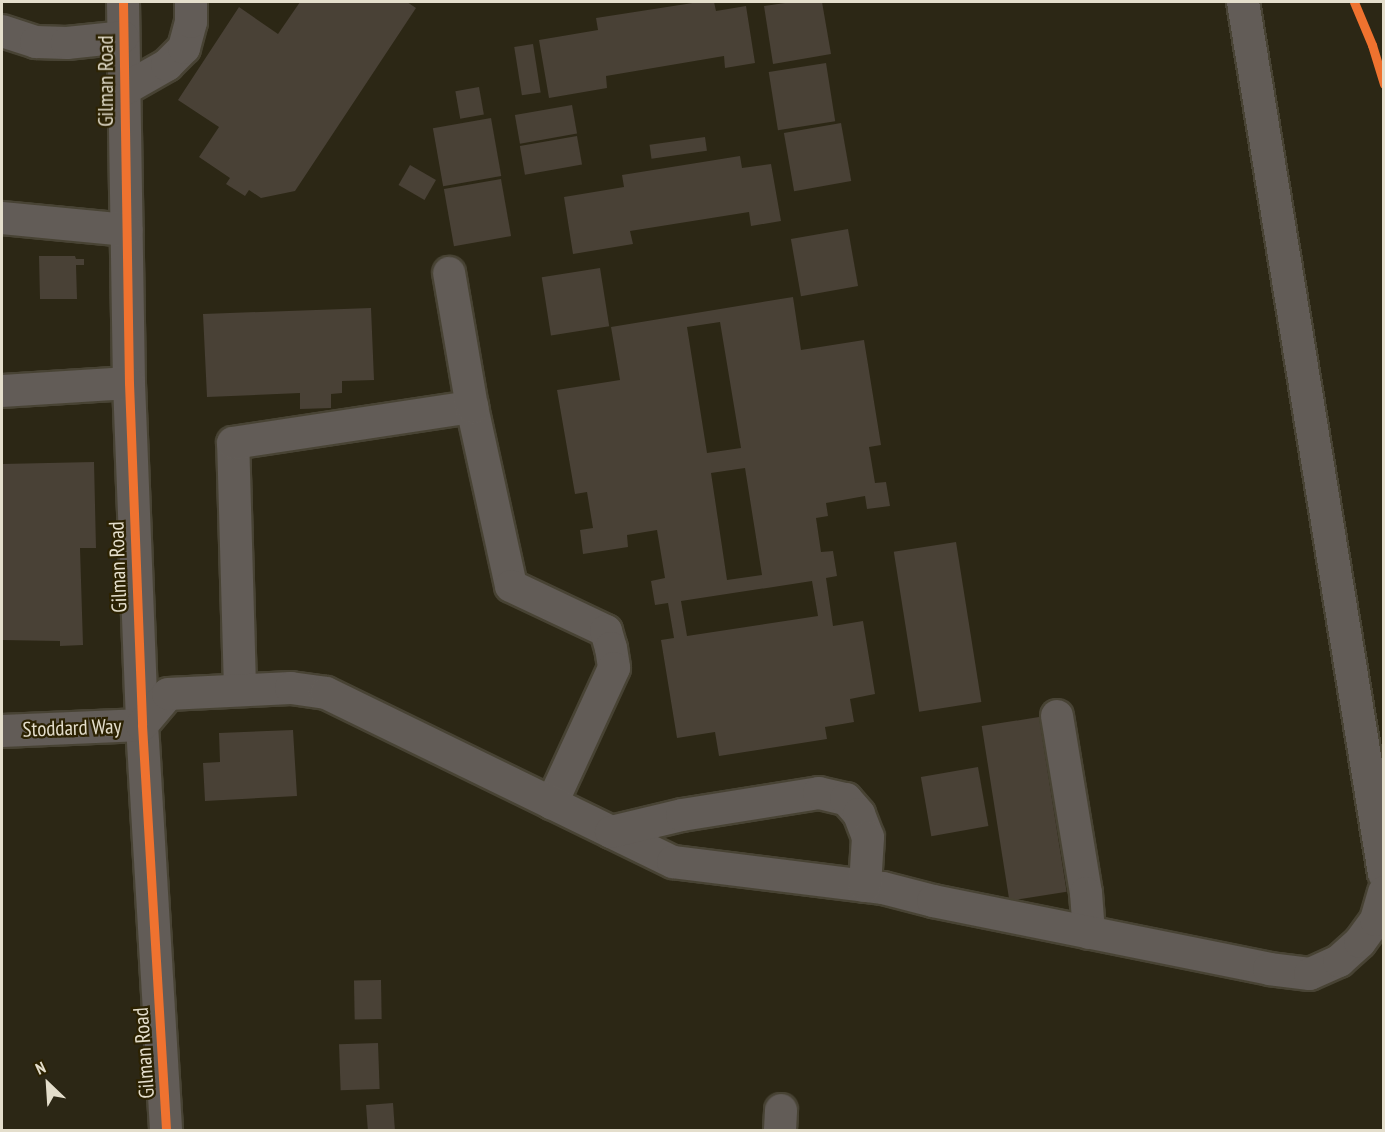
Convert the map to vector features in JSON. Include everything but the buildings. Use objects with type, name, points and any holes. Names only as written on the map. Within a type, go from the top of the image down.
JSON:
[{"type":"street","name":"Gilman Road","points":[[123,2],[129,382],[142,725],[166,1131]]},
{"type":"street","points":[[123,90],[167,65],[184,48],[191,22],[191,2]]},
{"type":"street","points":[[1243,2],[1383,874]]},
{"type":"street","points":[[2,31],[36,42],[67,43],[123,37]]},
{"type":"street","points":[[2,218],[126,230]]},
{"type":"street","points":[[449,273],[472,407],[511,586],[606,632],[612,648],[614,668],[552,803]]},
{"type":"street","points":[[2,391],[129,382]]},
{"type":"street","points":[[240,688],[233,443],[472,407]]},
{"type":"street","points":[[142,725],[168,694],[240,688],[291,688],[326,693],[673,862],[865,886],[1269,969],[1310,974],[1339,961],[1360,942],[1376,920],[1383,892]]},
{"type":"street","points":[[1057,716],[1086,893],[1089,933]]},
{"type":"street","name":"Stoddard Way","points":[[2,731],[142,725]]},
{"type":"street","points":[[611,832],[682,815],[819,793],[846,799],[859,814],[868,837],[865,886]]},
{"type":"cycle path","points":[[123,2],[129,383],[142,725],[166,1130]]},
{"type":"cycle path","points":[[1354,2],[1372,45],[1384,84]]}]
